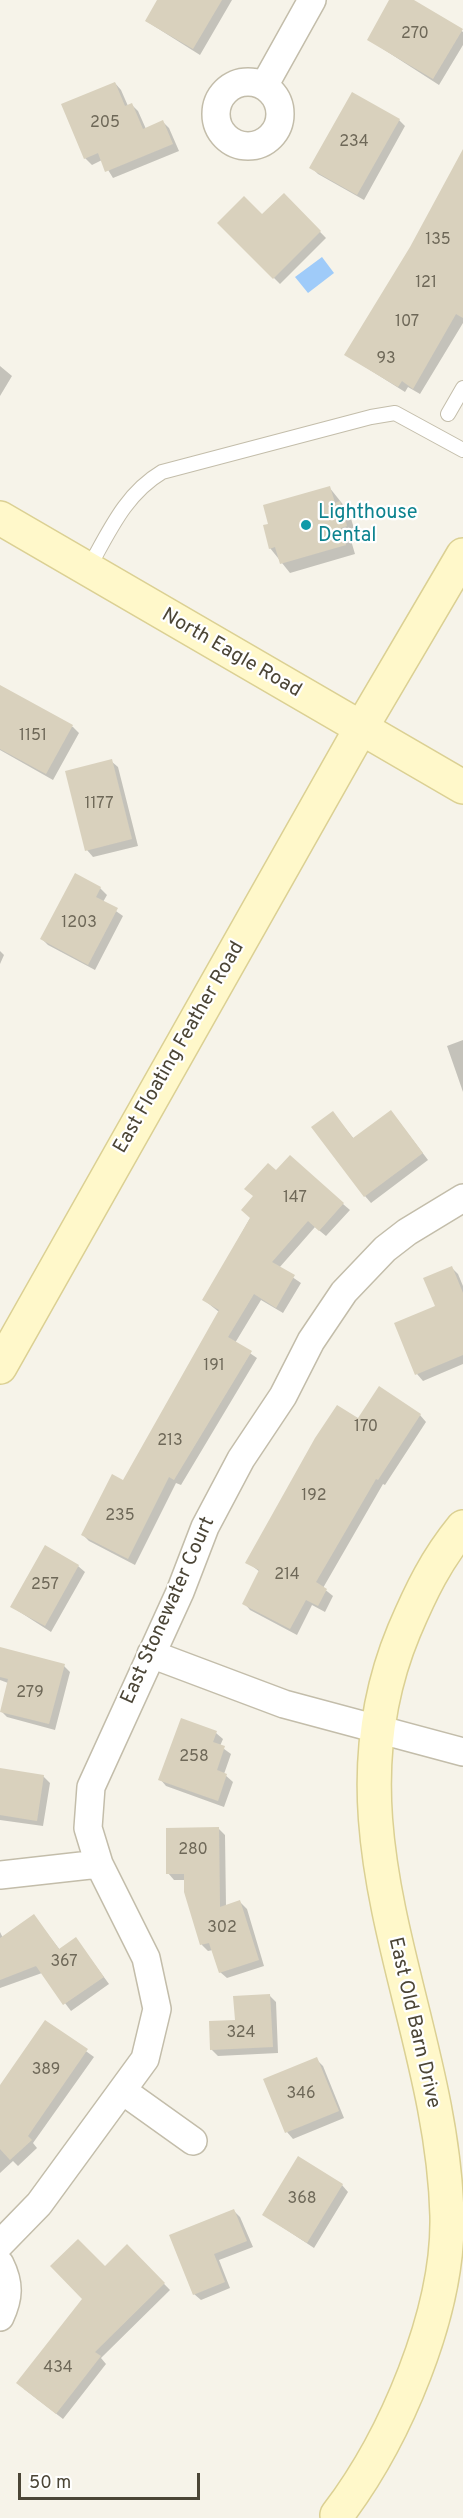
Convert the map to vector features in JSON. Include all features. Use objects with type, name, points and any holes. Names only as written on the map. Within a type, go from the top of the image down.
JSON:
[{"type":"main road","name":"North Eagle Road","points":[[0,518],[360,730],[463,787]]},
{"type":"main road","name":"East Floating Feather Road","points":[[0,1366],[360,730],[463,555]]},
{"type":"main road","name":"East Old Barn Drive","points":[[330,2517],[370,2469],[419,2362],[455,2220],[439,2130],[386,1906],[376,1850],[374,1812],[377,1729],[389,1672],[414,1606],[440,1555],[463,1527]]},
{"type":"street","points":[[264,86],[312,0]]},
{"type":"street","name":"East Stonewater Court","points":[[0,2244],[39,2204],[145,2059],[157,2009],[146,1958],[99,1864],[88,1828],[91,1787],[152,1654],[221,1493],[283,1396],[311,1341],[344,1292],[385,1249],[407,1232],[463,1198]]},
{"type":"street","points":[[152,1654],[284,1704],[463,1752]]},
{"type":"street","points":[[0,1875],[99,1864]]},
{"type":"street","points":[[123,2091],[193,2141]]},
{"type":"street","points":[[0,2264],[8,2279],[8,2300],[0,2317]]},
{"type":"lane","points":[[448,414],[463,388]]},
{"type":"lane","points":[[88,570],[130,497],[145,482],[162,472],[371,417],[395,413],[463,450]]},
{"type":"water","points":[[322,257],[334,273],[308,293],[295,277]]},
{"type":"building","points":[[157,0],[222,0],[193,49],[145,21]]},
{"type":"building","points":[[389,0],[414,0],[463,29],[433,79],[367,40]]},
{"type":"building","points":[[115,82],[125,106],[132,103],[143,129],[163,120],[173,144],[105,172],[98,153],[84,159],[61,104]]},
{"type":"building","points":[[352,92],[400,119],[357,195],[309,168]]},
{"type":"building","points":[[463,149],[463,318],[456,314],[413,389],[402,381],[398,387],[344,355],[410,247]]},
{"type":"building","points":[[284,193],[321,231],[273,279],[217,223],[244,196],[262,214]]},
{"type":"building","name":"Lighthouse Dental","points":[[330,486],[335,503],[340,501],[347,526],[341,528],[346,545],[280,564],[275,547],[269,549],[263,525],[268,524],[263,505]]},
{"type":"building","points":[[0,685],[73,725],[46,774],[0,749]]},
{"type":"building","points":[[112,759],[132,839],[85,851],[65,771]]},
{"type":"building","points":[[75,873],[101,887],[96,897],[118,908],[88,965],[40,939]]},
{"type":"building","points":[[391,1110],[423,1153],[364,1197],[311,1127],[333,1111],[353,1138]]},
{"type":"building","points":[[290,1155],[344,1203],[319,1231],[308,1221],[272,1262],[295,1275],[276,1308],[254,1294],[228,1337],[252,1351],[174,1480],[169,1477],[128,1559],[81,1535],[112,1474],[123,1480],[219,1310],[202,1300],[250,1218],[241,1210],[253,1196],[244,1189],[268,1163],[276,1170]]},
{"type":"building","points":[[452,1266],[463,1293],[463,1355],[415,1375],[394,1323],[435,1306],[423,1278]]},
{"type":"building","points":[[379,1386],[421,1414],[378,1480],[376,1479],[316,1582],[327,1589],[318,1606],[306,1600],[290,1629],[242,1604],[259,1570],[245,1563],[315,1438],[337,1405],[358,1418]]},
{"type":"building","points":[[45,1545],[79,1565],[45,1626],[10,1607]]},
{"type":"building","points":[[0,1647],[65,1664],[49,1724],[0,1712],[8,1679],[0,1677]]},
{"type":"building","points":[[181,1718],[217,1731],[213,1742],[225,1746],[217,1770],[227,1774],[218,1801],[158,1780]]},
{"type":"building","points":[[0,1768],[44,1775],[37,1821],[0,1815]]},
{"type":"building","points":[[219,1827],[220,1907],[240,1900],[259,1960],[219,1973],[209,1943],[200,1945],[184,1892],[184,1874],[166,1874],[166,1828]]},
{"type":"building","points":[[34,1914],[59,1949],[76,1937],[104,1977],[63,2005],[36,1966],[0,1980],[0,1938]]},
{"type":"building","points":[[270,1994],[273,2047],[210,2050],[209,2021],[235,2020],[233,1996]]},
{"type":"building","points":[[45,2020],[88,2049],[28,2136],[32,2140],[10,2160],[0,2149],[0,2085]]},
{"type":"building","points":[[317,2057],[339,2111],[285,2133],[263,2079]]},
{"type":"building","points":[[298,2156],[343,2184],[307,2243],[262,2215]]},
{"type":"building","points":[[234,2209],[247,2241],[214,2254],[225,2282],[193,2295],[169,2235]]},
{"type":"building","points":[[78,2239],[105,2266],[127,2244],[165,2283],[95,2352],[101,2356],[56,2414],[16,2383],[82,2299],[50,2266]]},
{"type":"place","name":"Lighthouse Dental","points":[[306,525]]}]
